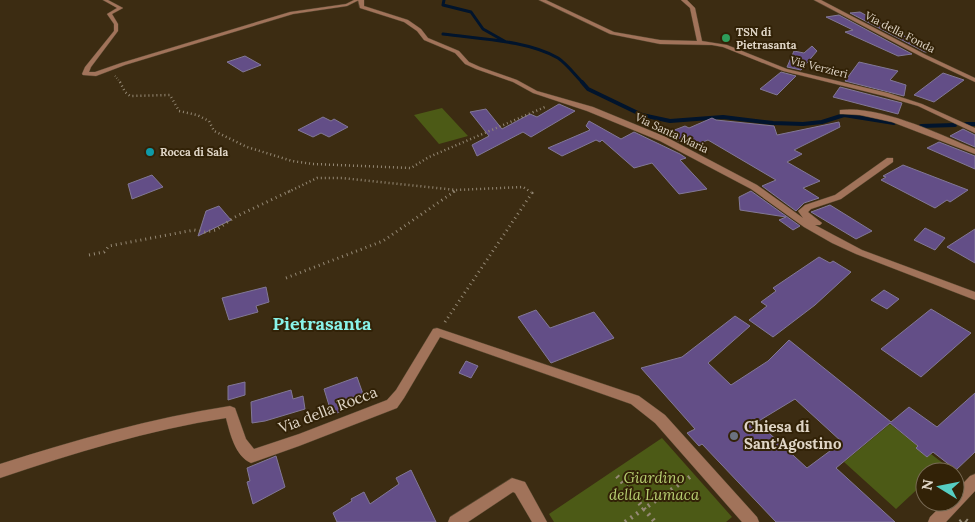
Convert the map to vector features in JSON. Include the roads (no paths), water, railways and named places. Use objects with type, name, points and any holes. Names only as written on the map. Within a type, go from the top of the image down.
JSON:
[{"type":"street","name":"Via Santa Maria","points":[[361,0],[362,8],[406,22],[420,30],[426,39],[457,52],[467,63],[515,81],[535,92],[565,100],[663,139],[754,187],[807,225],[835,241],[975,296]]},
{"type":"street","name":"Via Verzieri","points":[[542,0],[612,33],[660,42],[724,46],[785,70],[920,104],[975,131]]},
{"type":"street","points":[[684,0],[692,8],[700,43]]},
{"type":"street","name":"Via della Fonda","points":[[817,0],[924,56],[975,80]]},
{"type":"street","points":[[843,112],[856,112],[898,121],[975,152]]},
{"type":"street","points":[[835,241],[824,228],[807,217],[803,211],[838,198],[890,160]]},
{"type":"street","name":"Via della Rocca","points":[[0,471],[131,430],[193,416],[230,412],[240,442],[251,456],[299,440],[392,404],[405,386],[436,332],[635,400],[660,420],[752,522]]},
{"type":"street","points":[[965,492],[975,481]]},
{"type":"street","points":[[456,522],[512,485],[520,487],[540,522]]},
{"type":"street","points":[[935,522],[945,512]]},
{"type":"lane","points":[[105,0],[121,8],[109,14],[116,24],[116,31],[88,66],[85,74],[96,74],[292,13],[347,5],[357,0]]},
{"type":"waterway","points":[[444,0],[443,5],[471,12],[483,29],[505,42]]},
{"type":"waterway","points":[[443,34],[505,42]]},
{"type":"waterway","points":[[505,42],[532,47],[558,58],[583,83]]},
{"type":"waterway","points":[[582,82],[588,89],[642,115],[670,121],[723,117],[773,123],[803,124],[822,122],[844,115],[894,123]]},
{"type":"waterway","points":[[966,124],[975,124]]},
{"type":"waterway","points":[[921,126],[955,125]]},
{"type":"place","name":"TSN di Pietrasanta","points":[[726,38]]},
{"type":"place","name":"Rocca di Sala","points":[[150,152]]},
{"type":"place","name":"Chiesa di Sant'Agostino","points":[[734,436]]},
{"type":"district","name":"Pietrasanta","points":[[322,324]]},
{"type":"park label","name":"Giardino della Lumaca","points":[[654,486]]}]
